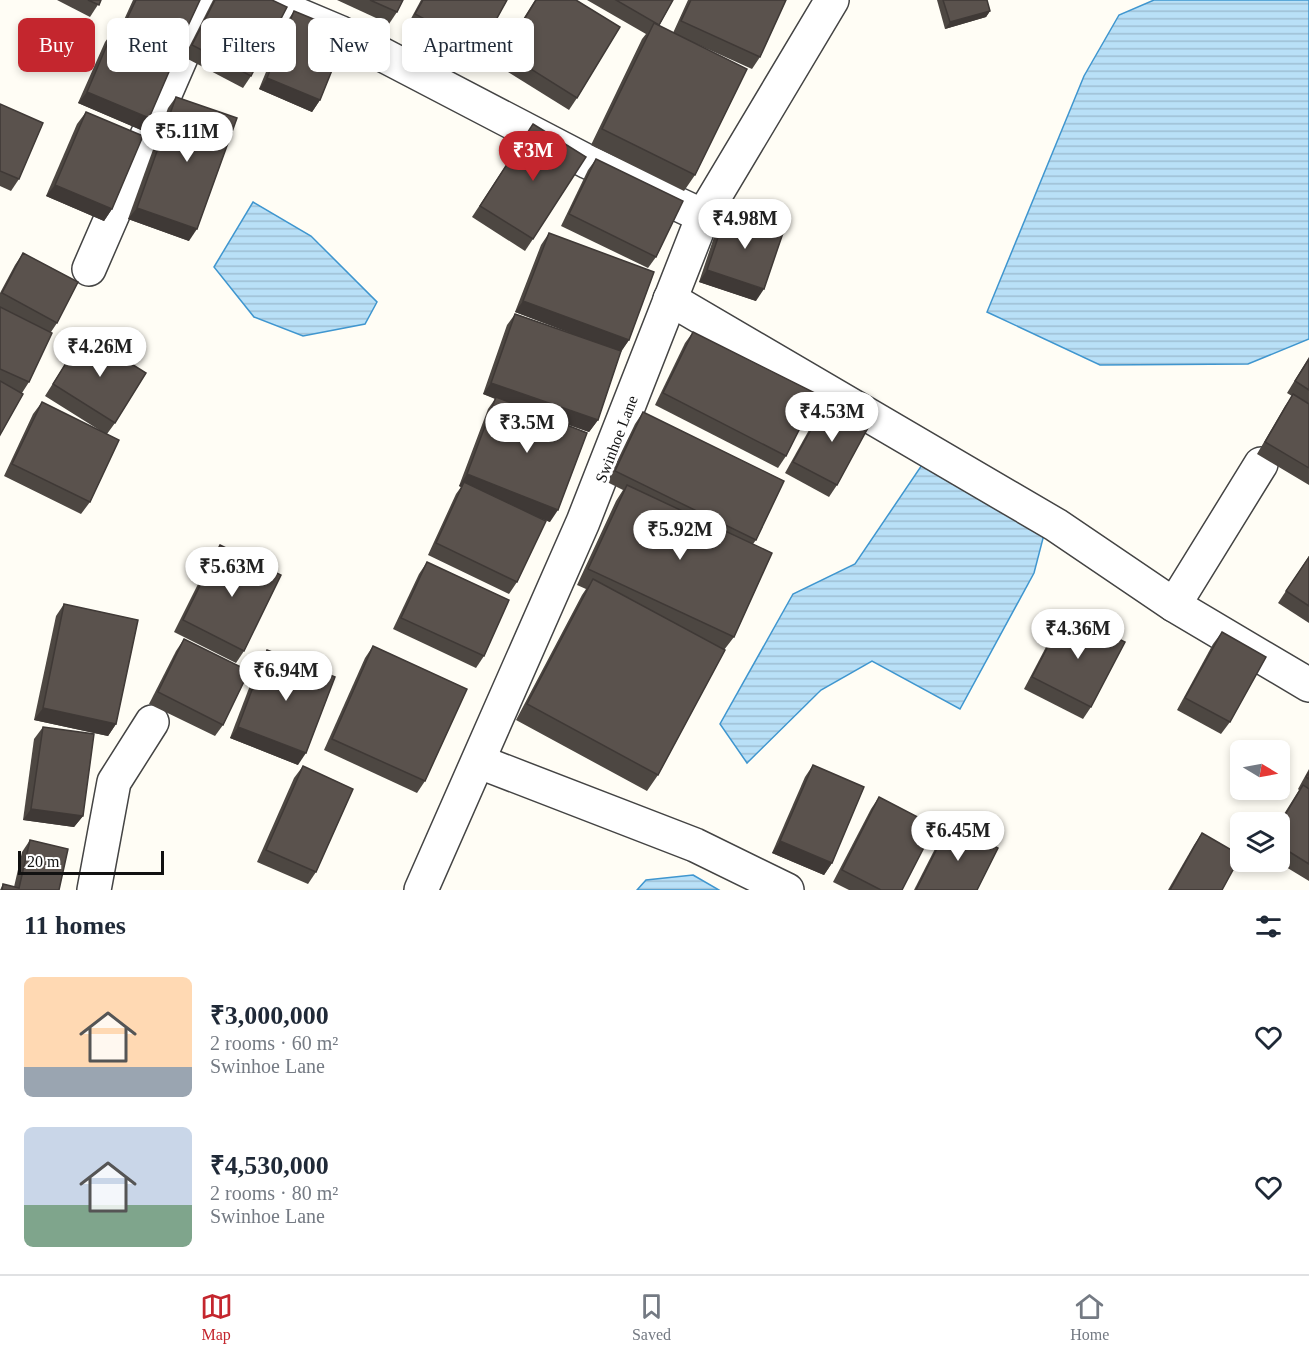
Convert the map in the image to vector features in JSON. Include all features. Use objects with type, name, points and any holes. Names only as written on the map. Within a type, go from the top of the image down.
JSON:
[{"type":"street","points":[[89,269],[206,0]]},
{"type":"street","points":[[263,0],[339,32],[588,162],[703,216]]},
{"type":"street","name":"Swinhoe Lane","points":[[421,890],[480,762],[584,522],[703,216],[832,0]]},
{"type":"street","points":[[670,299],[1056,525],[1174,605],[1309,685]]},
{"type":"street","points":[[1174,605],[1261,464]]},
{"type":"street","points":[[94,890],[114,782],[152,722]]},
{"type":"street","points":[[480,762],[695,845],[788,890]]},
{"type":"water","points":[[1154,0],[1309,0],[1309,339],[1248,364],[1100,365],[987,312],[1084,76],[1119,15]]},
{"type":"water","points":[[253,202],[311,236],[377,302],[365,324],[303,336],[254,317],[214,267]]},
{"type":"water","points":[[930,453],[970,462],[1021,485],[1047,523],[1034,573],[960,709],[872,661],[821,690],[747,763],[720,724],[793,594],[855,564]]},
{"type":"water","points":[[693,875],[719,890],[637,890],[646,880]]},
{"type":"building","points":[[88,0],[101,0],[99,5]]},
{"type":"building","points":[[136,0],[200,0],[189,24],[189,18],[127,18]]},
{"type":"building","points":[[215,0],[272,0],[287,7],[281,18],[206,18]]},
{"type":"building","points":[[370,0],[403,0],[397,12]]},
{"type":"building","points":[[423,0],[507,0],[497,18],[422,18],[415,14]]},
{"type":"building","points":[[536,0],[576,0],[620,27],[577,98],[534,71],[534,18],[525,18]]},
{"type":"building","points":[[616,0],[673,0],[659,25]]},
{"type":"building","points":[[691,0],[786,0],[760,57],[681,21]]},
{"type":"building","points":[[943,0],[987,0],[990,11],[950,22]]},
{"type":"building","points":[[294,11],[311,18],[308,18],[308,72],[331,72],[320,100],[267,78],[269,72],[296,72],[296,18],[291,18]]},
{"type":"building","points":[[654,23],[747,69],[695,175],[602,129]]},
{"type":"building","points":[[201,27],[201,50],[192,45]]},
{"type":"building","points":[[107,45],[107,72],[169,72],[149,118],[87,92]]},
{"type":"building","points":[[176,97],[237,118],[197,229],[137,208]]},
{"type":"building","points":[[0,104],[43,123],[19,179],[0,171]]},
{"type":"building","points":[[86,112],[143,136],[112,209],[55,185]]},
{"type":"building","points":[[533,124],[586,157],[533,239],[480,206]]},
{"type":"building","points":[[596,159],[683,201],[656,257],[569,214]]},
{"type":"building","points":[[727,211],[784,230],[764,289],[707,270]]},
{"type":"building","points":[[549,233],[654,272],[629,340],[523,301]]},
{"type":"building","points":[[23,253],[78,282],[57,323],[2,293]]},
{"type":"building","points":[[0,307],[52,333],[29,382],[0,369]]},
{"type":"building","points":[[515,314],[621,351],[598,420],[491,383]]},
{"type":"building","points":[[693,332],[817,394],[786,456],[663,393]]},
{"type":"building","points":[[84,334],[146,373],[115,423],[53,384]]},
{"type":"building","points":[[1309,359],[1309,390],[1295,381]]},
{"type":"building","points":[[0,381],[23,394],[0,435]]},
{"type":"building","points":[[1293,394],[1309,404],[1309,468],[1265,442]]},
{"type":"building","points":[[496,397],[587,433],[558,510],[467,474]]},
{"type":"building","points":[[827,401],[870,424],[837,485],[793,462]]},
{"type":"building","points":[[42,402],[119,440],[90,502],[12,464]]},
{"type":"building","points":[[643,412],[784,481],[756,540],[615,471]]},
{"type":"building","points":[[464,482],[546,521],[517,582],[436,543]]},
{"type":"building","points":[[627,485],[772,553],[734,637],[588,569]]},
{"type":"building","points":[[220,545],[281,575],[244,651],[183,620]]},
{"type":"building","points":[[1309,557],[1309,606],[1286,591]]},
{"type":"building","points":[[427,562],[509,600],[484,656],[401,618]]},
{"type":"building","points":[[593,579],[725,650],[658,775],[527,704]]},
{"type":"building","points":[[64,604],[138,620],[116,724],[43,708]]},
{"type":"building","points":[[1066,612],[1125,642],[1091,707],[1032,677]]},
{"type":"building","points":[[1222,632],[1266,657],[1230,722],[1185,698]]},
{"type":"building","points":[[184,639],[249,671],[223,725],[158,692]]},
{"type":"building","points":[[373,646],[467,689],[425,781],[332,739]]},
{"type":"building","points":[[267,650],[335,677],[306,753],[238,727]]},
{"type":"building","points":[[43,727],[94,734],[83,816],[31,809]]},
{"type":"building","points":[[813,765],[864,787],[832,863],[780,841]]},
{"type":"building","points":[[303,766],[353,789],[316,872],[266,850]]},
{"type":"building","points":[[1303,785],[1309,789],[1309,864],[1290,852],[1290,812],[1287,812]]},
{"type":"building","points":[[879,797],[935,826],[902,890],[881,890],[842,870]]},
{"type":"building","points":[[950,823],[998,848],[977,890],[916,890]]},
{"type":"building","points":[[1202,833],[1230,849],[1230,872],[1232,872],[1222,890],[1170,890]]},
{"type":"building","points":[[30,840],[68,849],[59,890],[2,890],[3,884],[19,888]]}]
